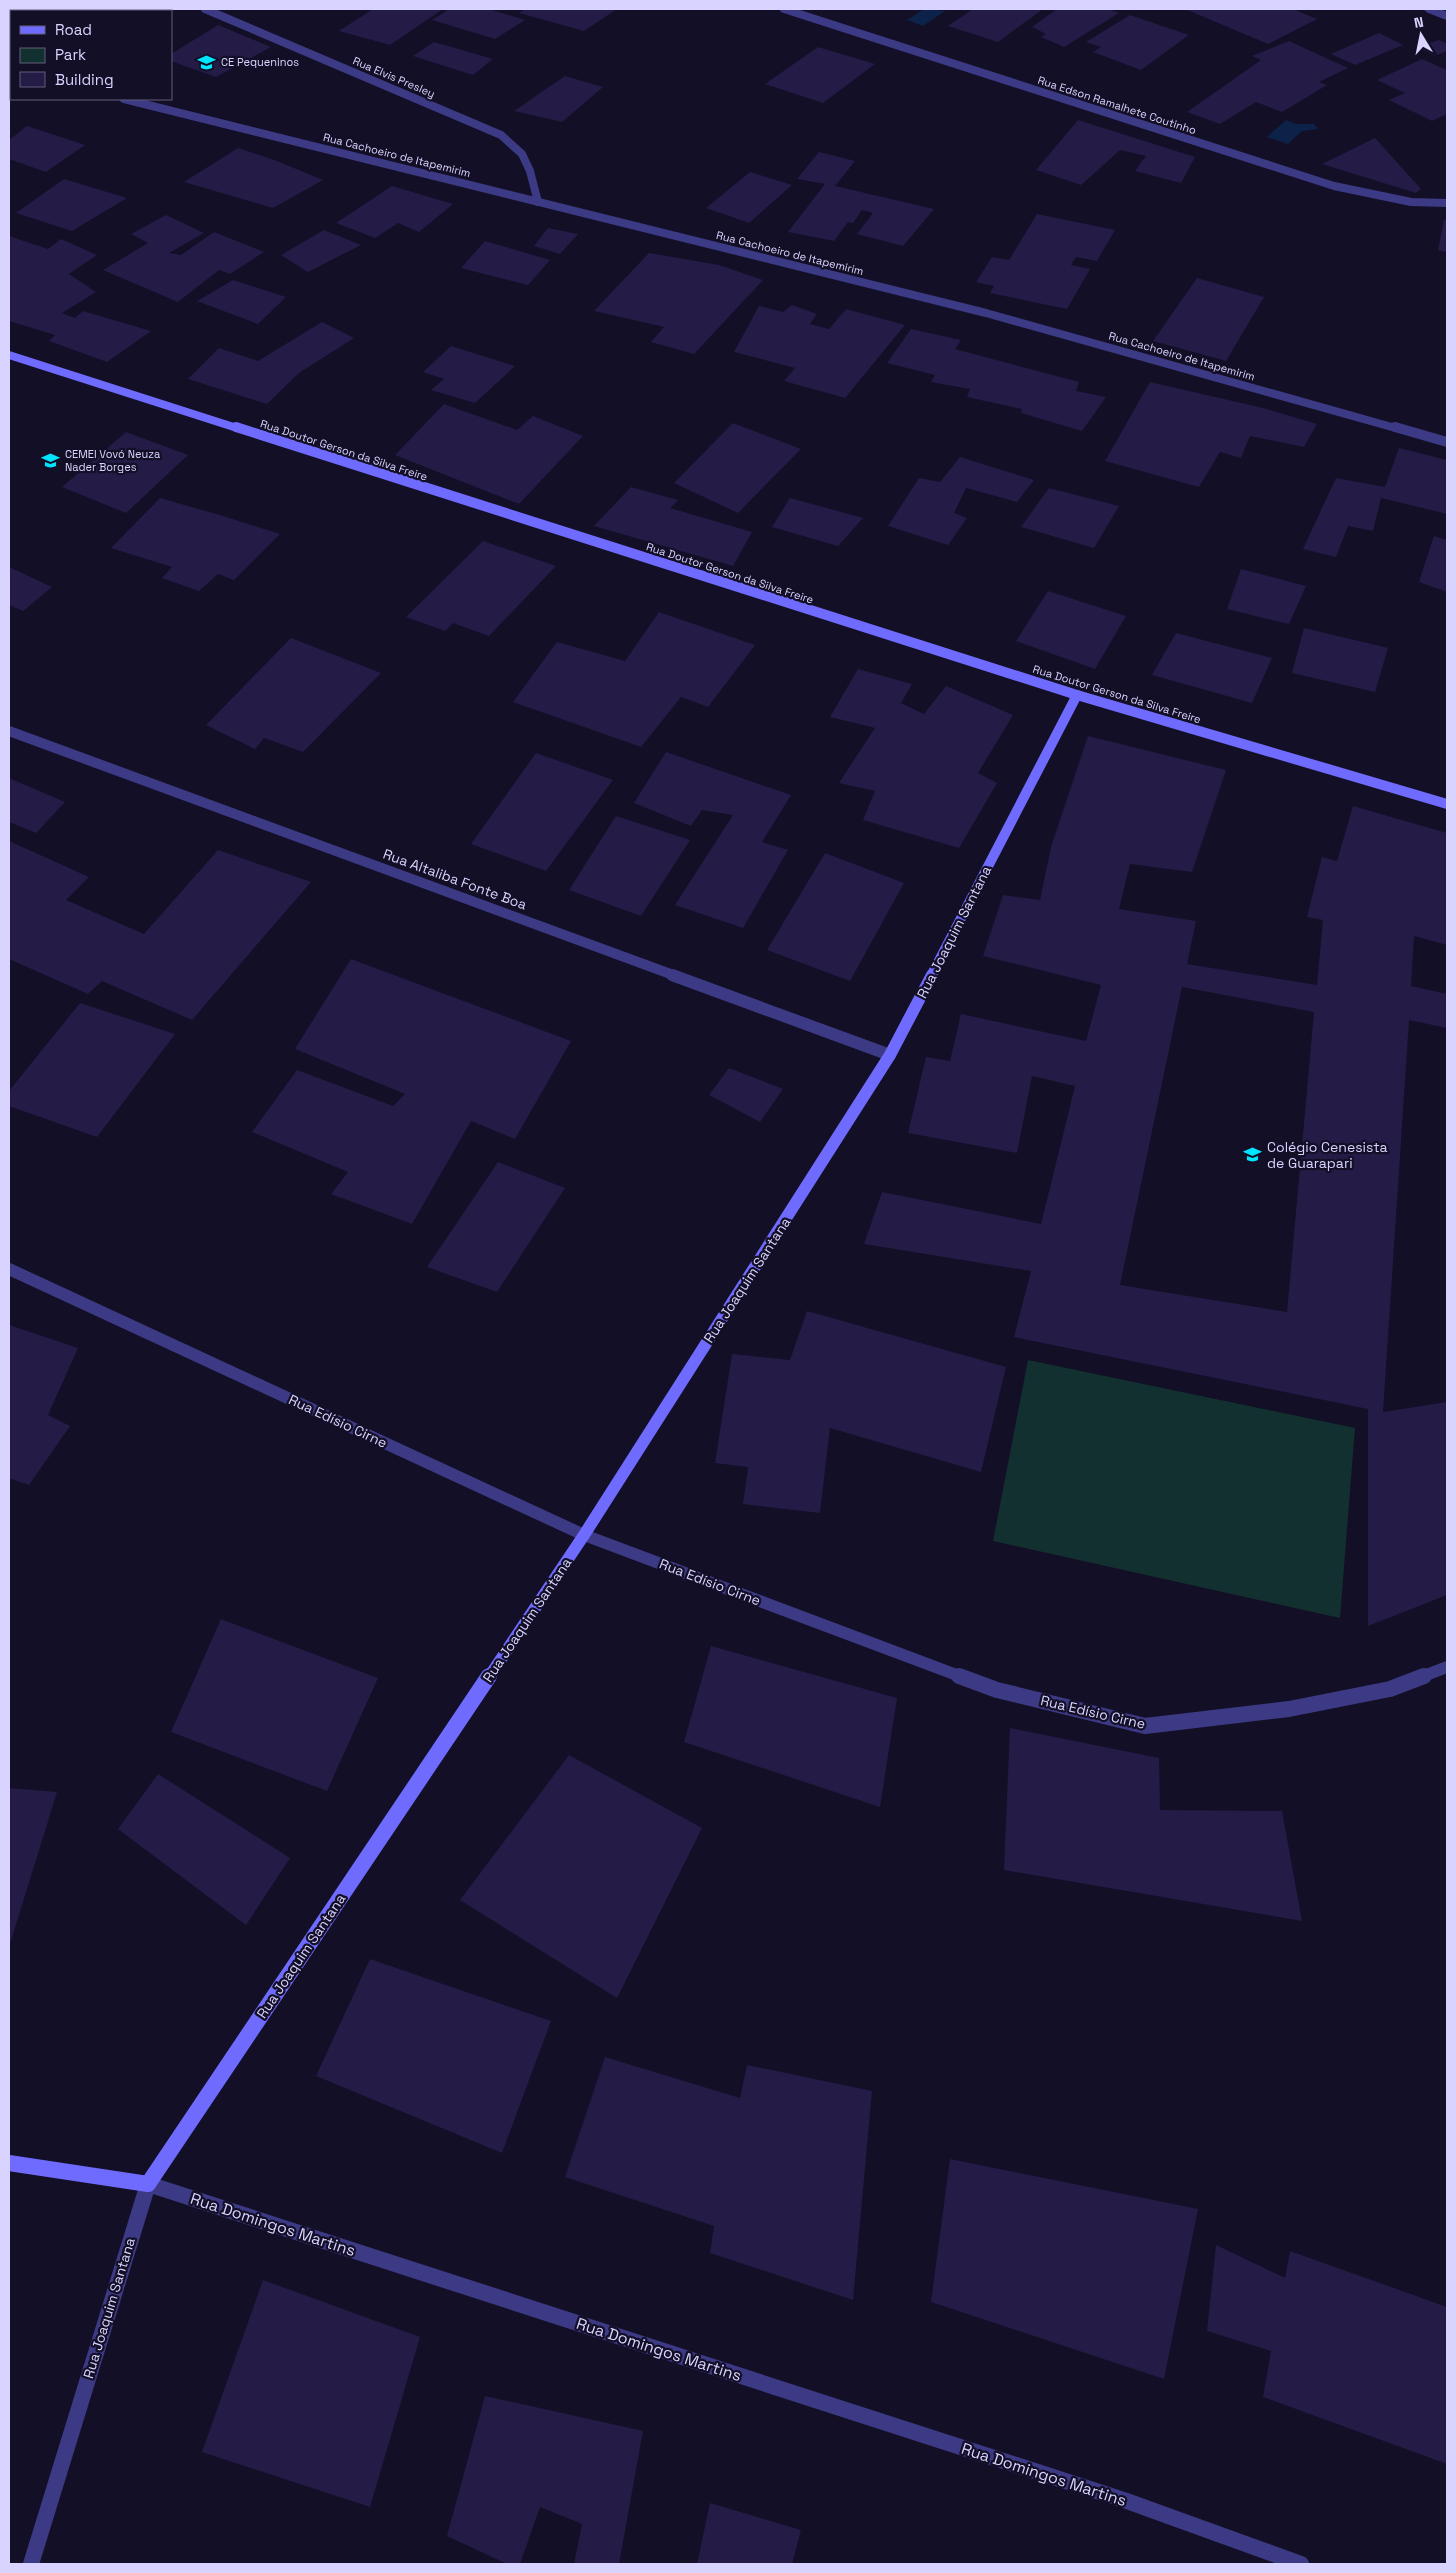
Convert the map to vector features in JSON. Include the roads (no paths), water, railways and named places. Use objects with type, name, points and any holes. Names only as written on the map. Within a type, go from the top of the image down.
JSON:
[{"type":"street","name":"Rua Elvis Presley","points":[[205,9],[501,135],[522,154],[530,171],[538,202]]},
{"type":"street","name":"Rua Edson Ramalhete Coutinho","points":[[784,9],[1334,186],[1411,202],[1447,203]]},
{"type":"street","points":[[1429,9],[1447,16]]},
{"type":"street","name":"Rua Cachoeiro de Itapemirim","points":[[128,100],[986,314],[1447,442]]},
{"type":"street","name":"Rua Doutor Gerson da Silva Freire","points":[[9,355],[1078,695],[1447,804]]},
{"type":"street","name":"Rua Joaquim Santana","points":[[30,2564],[148,2184],[584,1535],[890,1055],[1078,695]]},
{"type":"street","name":"Rua Altaliba Fonte Boa","points":[[9,731],[890,1055]]},
{"type":"street","name":"Rua Edísio Cirne","points":[[9,1269],[584,1535],[997,1690],[1145,1726],[1289,1709],[1390,1689],[1447,1667]]},
{"type":"street","name":"Rua Domingos Martins","points":[[9,2163],[148,2184],[1124,2500],[1301,2564]]},
{"type":"water","points":[[924,9],[945,11],[923,26],[907,20]]},
{"type":"water","points":[[1286,120],[1296,124],[1314,124],[1318,129],[1302,131],[1288,144],[1267,137]]},
{"type":"place","name":"CE Pequeninos","points":[[207,62]]},
{"type":"place","name":"CEMEI Vovó Neuza Nader Borges","points":[[51,460]]},
{"type":"place","name":"Colégio Cenesista de Guarapari","points":[[1253,1155]]}]
